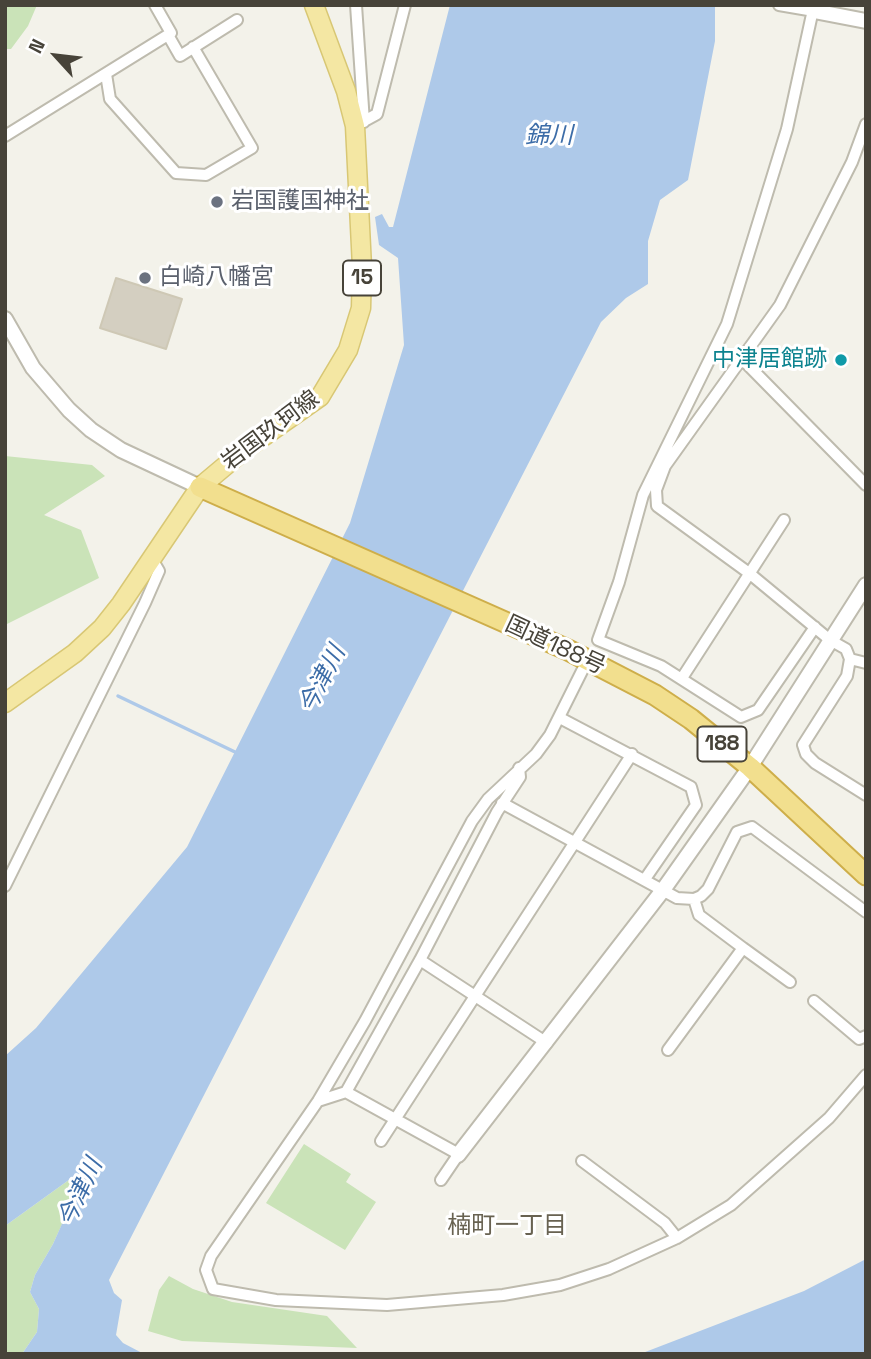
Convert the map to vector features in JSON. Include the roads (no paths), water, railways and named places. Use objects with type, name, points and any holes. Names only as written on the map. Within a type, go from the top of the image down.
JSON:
[{"type":"highway","name":"国道188号","points":[[200,487],[555,645],[655,695],[691,719],[750,767],[866,875]]},
{"type":"main road","name":"岩国玖珂線","points":[[5,702],[75,653],[102,628],[200,487],[243,451],[320,397],[335,377],[348,350],[356,331],[362,281],[359,124],[314,5]]},
{"type":"street","points":[[5,136],[172,33],[155,5]]},
{"type":"street","points":[[356,5],[359,124],[377,114],[405,5]]},
{"type":"street","points":[[779,5],[866,21]]},
{"type":"street","points":[[811,9],[787,129],[731,312],[662,464],[635,515],[619,582],[598,640],[682,678],[741,717],[754,714],[815,627]]},
{"type":"street","points":[[168,36],[180,56],[237,20]]},
{"type":"street","points":[[106,74],[110,99],[176,173],[206,175],[252,148],[193,47]]},
{"type":"street","points":[[866,124],[852,162],[796,278],[743,360],[662,464],[656,490],[657,506],[749,573],[830,640],[846,649],[850,659],[847,676],[803,745],[806,754],[815,763],[866,795]]},
{"type":"street","points":[[5,318],[33,368],[69,410],[91,430],[121,450],[200,487]]},
{"type":"street","points":[[743,360],[866,485]]},
{"type":"street","points":[[682,678],[784,520]]},
{"type":"street","points":[[5,886],[145,603],[159,571],[152,559]]},
{"type":"street","points":[[441,1180],[663,890],[750,767],[866,585]]},
{"type":"street","points":[[850,659],[866,663]]},
{"type":"street","points":[[583,669],[560,718],[536,754],[488,799],[472,821],[365,1021],[318,1101],[211,1255],[206,1270],[213,1289],[276,1300],[387,1305],[503,1295],[560,1285],[609,1269],[677,1238],[741,1196],[829,1118],[866,1075]]},
{"type":"street","points":[[560,718],[691,787],[696,805],[645,879]]},
{"type":"street","points":[[381,1141],[478,996],[632,754]]},
{"type":"street","points":[[318,1101],[346,1092],[420,960],[502,803],[520,776],[519,768]]},
{"type":"street","points":[[502,803],[677,898],[694,900],[708,889],[737,832],[752,827],[866,912]]},
{"type":"street","points":[[694,900],[699,915],[790,982]]},
{"type":"street","points":[[668,1050],[743,948]]},
{"type":"street","points":[[420,960],[547,1043]]},
{"type":"street","points":[[814,1001],[859,1039],[866,1036]]},
{"type":"street","points":[[346,1092],[458,1155]]},
{"type":"street","points":[[583,1161],[664,1223],[677,1238]]},
{"type":"water","name":"錦川","points":[[450,5],[715,5],[715,41],[688,180],[660,200],[648,241],[648,284],[626,298],[601,322],[109,1280],[114,1293],[122,1300],[116,1335],[123,1343],[144,1354],[22,1354],[37,1332],[39,1309],[30,1292],[35,1275],[53,1244],[82,1179],[73,1177],[5,1226],[5,1056],[36,1028],[187,847],[350,523],[404,345],[398,258],[379,245],[375,217],[382,214],[389,227],[393,227]]},
{"type":"water","points":[[866,1259],[866,1354],[640,1354],[804,1291]]},
{"type":"waterway","points":[[118,696],[235,752]]},
{"type":"place","name":"岩国護国神社","points":[[217,202]]},
{"type":"place","name":"白崎八幡宮","points":[[145,278]]},
{"type":"place","name":"中津居館跡","points":[[841,360]]},
{"type":"district","name":"楠町一丁目","points":[[507,1226]]},
{"type":"water label","name":"今津川","points":[[323,680]]},
{"type":"water label","name":"今津川","points":[[81,1193]]}]
